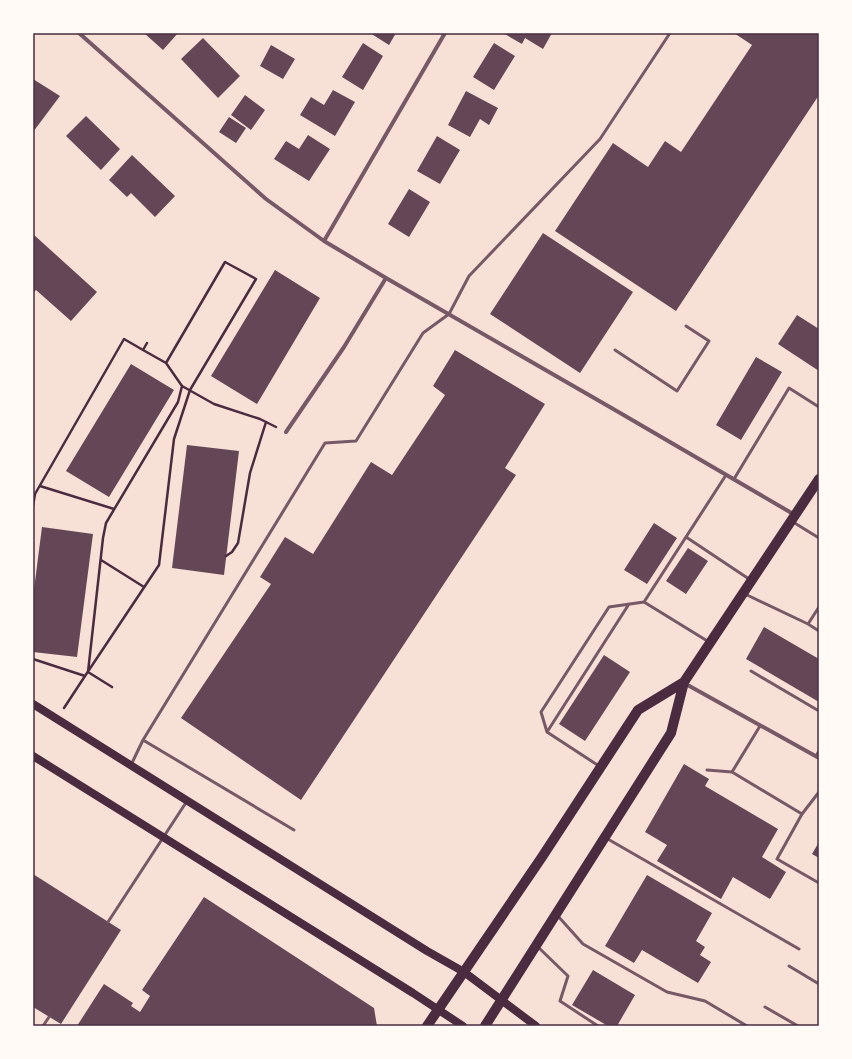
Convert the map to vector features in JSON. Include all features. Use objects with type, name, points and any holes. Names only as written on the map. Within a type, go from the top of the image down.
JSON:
[{"type":"main road","points":[[485,1026],[671,733],[684,682],[819,479]]},
{"type":"main road","points":[[427,1026],[638,710],[684,682]]},
{"type":"main road","points":[[33,704],[427,951],[464,972],[502,999],[536,1026]]},
{"type":"main road","points":[[33,756],[463,1026]]},
{"type":"street","points":[[79,33],[266,199],[324,241],[734,479],[793,518]]},
{"type":"street","points":[[324,241],[445,33]]},
{"type":"street","points":[[286,432],[344,347],[386,278]]},
{"type":"street","points":[[684,682],[817,757]]},
{"type":"lane","points":[[131,765],[143,740],[325,443],[356,441],[423,334],[449,314],[469,276],[600,139],[670,33]]},
{"type":"lane","points":[[615,350],[677,391],[709,341],[686,326]]},
{"type":"lane","points":[[734,479],[789,388],[819,407]]},
{"type":"lane","points":[[644,602],[726,475]]},
{"type":"lane","points":[[793,518],[819,538]]},
{"type":"lane","points":[[686,537],[752,581]]},
{"type":"lane","points":[[743,593],[808,624],[819,631]]},
{"type":"lane","points":[[601,767],[547,732],[541,712],[608,607],[644,602],[711,642]]},
{"type":"lane","points":[[547,732],[629,604]]},
{"type":"lane","points":[[808,624],[819,607]]},
{"type":"lane","points":[[750,671],[819,710]]},
{"type":"lane","points":[[732,772],[760,726]]},
{"type":"lane","points":[[143,740],[294,830]]},
{"type":"lane","points":[[817,757],[819,751]]},
{"type":"lane","points":[[707,770],[732,772],[802,814]]},
{"type":"lane","points":[[819,792],[802,814],[778,858],[819,883]]},
{"type":"lane","points":[[108,922],[188,800]]},
{"type":"lane","points":[[605,837],[799,949]]},
{"type":"lane","points":[[556,914],[583,944],[667,992],[705,1001],[747,1026]]},
{"type":"lane","points":[[536,946],[568,976],[560,1001],[598,1026]]},
{"type":"lane","points":[[789,966],[819,984]]},
{"type":"lane","points":[[765,1007],[798,1026]]},
{"type":"lane","points":[[42,1026],[48,1017]]},
{"type":"path","points":[[57,719],[159,565],[174,439],[190,390],[256,279],[225,262],[166,363]]},
{"type":"path","points":[[33,506],[35,494],[124,339],[166,363],[182,386],[214,404],[260,419],[286,432]]},
{"type":"path","points":[[143,350],[147,344]]},
{"type":"path","points":[[88,672],[100,560],[106,523],[178,402],[182,386]]},
{"type":"path","points":[[226,556],[232,552],[238,543],[250,473],[266,422]]},
{"type":"path","points":[[40,486],[114,509]]},
{"type":"path","points":[[100,560],[144,587]]},
{"type":"path","points":[[33,660],[85,676]]},
{"type":"path","points":[[88,672],[112,687]]},
{"type":"building","points":[[144,33],[178,33],[163,50]]},
{"type":"building","points":[[370,33],[396,33],[389,45]]},
{"type":"building","points":[[503,33],[552,33],[543,49],[525,38],[522,44]]},
{"type":"building","points":[[734,33],[819,33],[819,95],[676,311],[555,231],[613,143],[648,167],[665,141],[681,152],[752,45]]},
{"type":"building","points":[[203,38],[240,76],[218,98],[181,59]]},
{"type":"building","points":[[363,43],[383,56],[363,90],[342,77]]},
{"type":"building","points":[[494,43],[515,56],[494,90],[473,77]]},
{"type":"building","points":[[271,45],[295,59],[283,79],[260,66]]},
{"type":"building","points":[[33,79],[60,96],[33,132]]},
{"type":"building","points":[[333,90],[355,102],[335,136],[300,115],[311,97],[324,105]]},
{"type":"building","points":[[466,91],[498,108],[489,125],[480,119],[470,137],[448,125]]},
{"type":"building","points":[[245,95],[265,110],[251,130],[231,115]]},
{"type":"building","points":[[86,116],[120,149],[101,170],[66,136]]},
{"type":"building","points":[[229,117],[246,128],[236,143],[219,132]]},
{"type":"building","points":[[308,135],[330,149],[309,181],[274,159],[286,141],[299,149]]},
{"type":"building","points":[[437,136],[460,150],[440,184],[417,171]]},
{"type":"building","points":[[132,155],[175,196],[155,217],[131,193],[127,197],[109,180]]},
{"type":"building","points":[[409,189],[430,202],[409,237],[388,224]]},
{"type":"building","points":[[543,233],[633,292],[580,373],[490,314]]},
{"type":"building","points":[[33,234],[97,292],[71,321],[36,290],[33,293]]},
{"type":"building","points":[[275,270],[320,298],[257,404],[211,376]]},
{"type":"building","points":[[797,315],[819,329],[819,371],[778,344]]},
{"type":"building","points":[[455,350],[545,404],[505,468],[516,475],[301,800],[181,718],[271,584],[260,577],[285,537],[313,554],[371,462],[392,475],[445,395],[433,386]]},
{"type":"building","points":[[756,357],[782,372],[741,440],[716,425]]},
{"type":"building","points":[[131,364],[174,390],[109,497],[66,471]]},
{"type":"building","points":[[187,445],[239,451],[224,575],[172,568]]},
{"type":"building","points":[[654,523],[677,538],[647,584],[624,570]]},
{"type":"building","points":[[42,527],[93,534],[77,657],[33,652],[33,597]]},
{"type":"building","points":[[688,548],[708,561],[686,594],[666,581]]},
{"type":"building","points":[[764,627],[819,659],[819,702],[746,659]]},
{"type":"building","points":[[604,655],[630,672],[585,741],[559,724]]},
{"type":"building","points":[[684,764],[709,779],[705,786],[778,829],[762,857],[786,872],[770,899],[733,877],[721,899],[657,861],[667,845],[645,832]]},
{"type":"building","points":[[819,842],[819,858],[812,854]]},
{"type":"building","points":[[33,874],[121,930],[61,1024],[33,1007]]},
{"type":"building","points":[[647,875],[712,913],[696,941],[705,947],[700,955],[711,962],[698,983],[642,950],[634,963],[605,946]]},
{"type":"building","points":[[204,897],[374,1008],[377,1026],[77,1026],[104,984],[133,1003],[131,1006],[140,1012],[150,996],[142,990]]},
{"type":"building","points":[[593,970],[635,995],[617,1026],[608,1026],[572,1005]]}]
